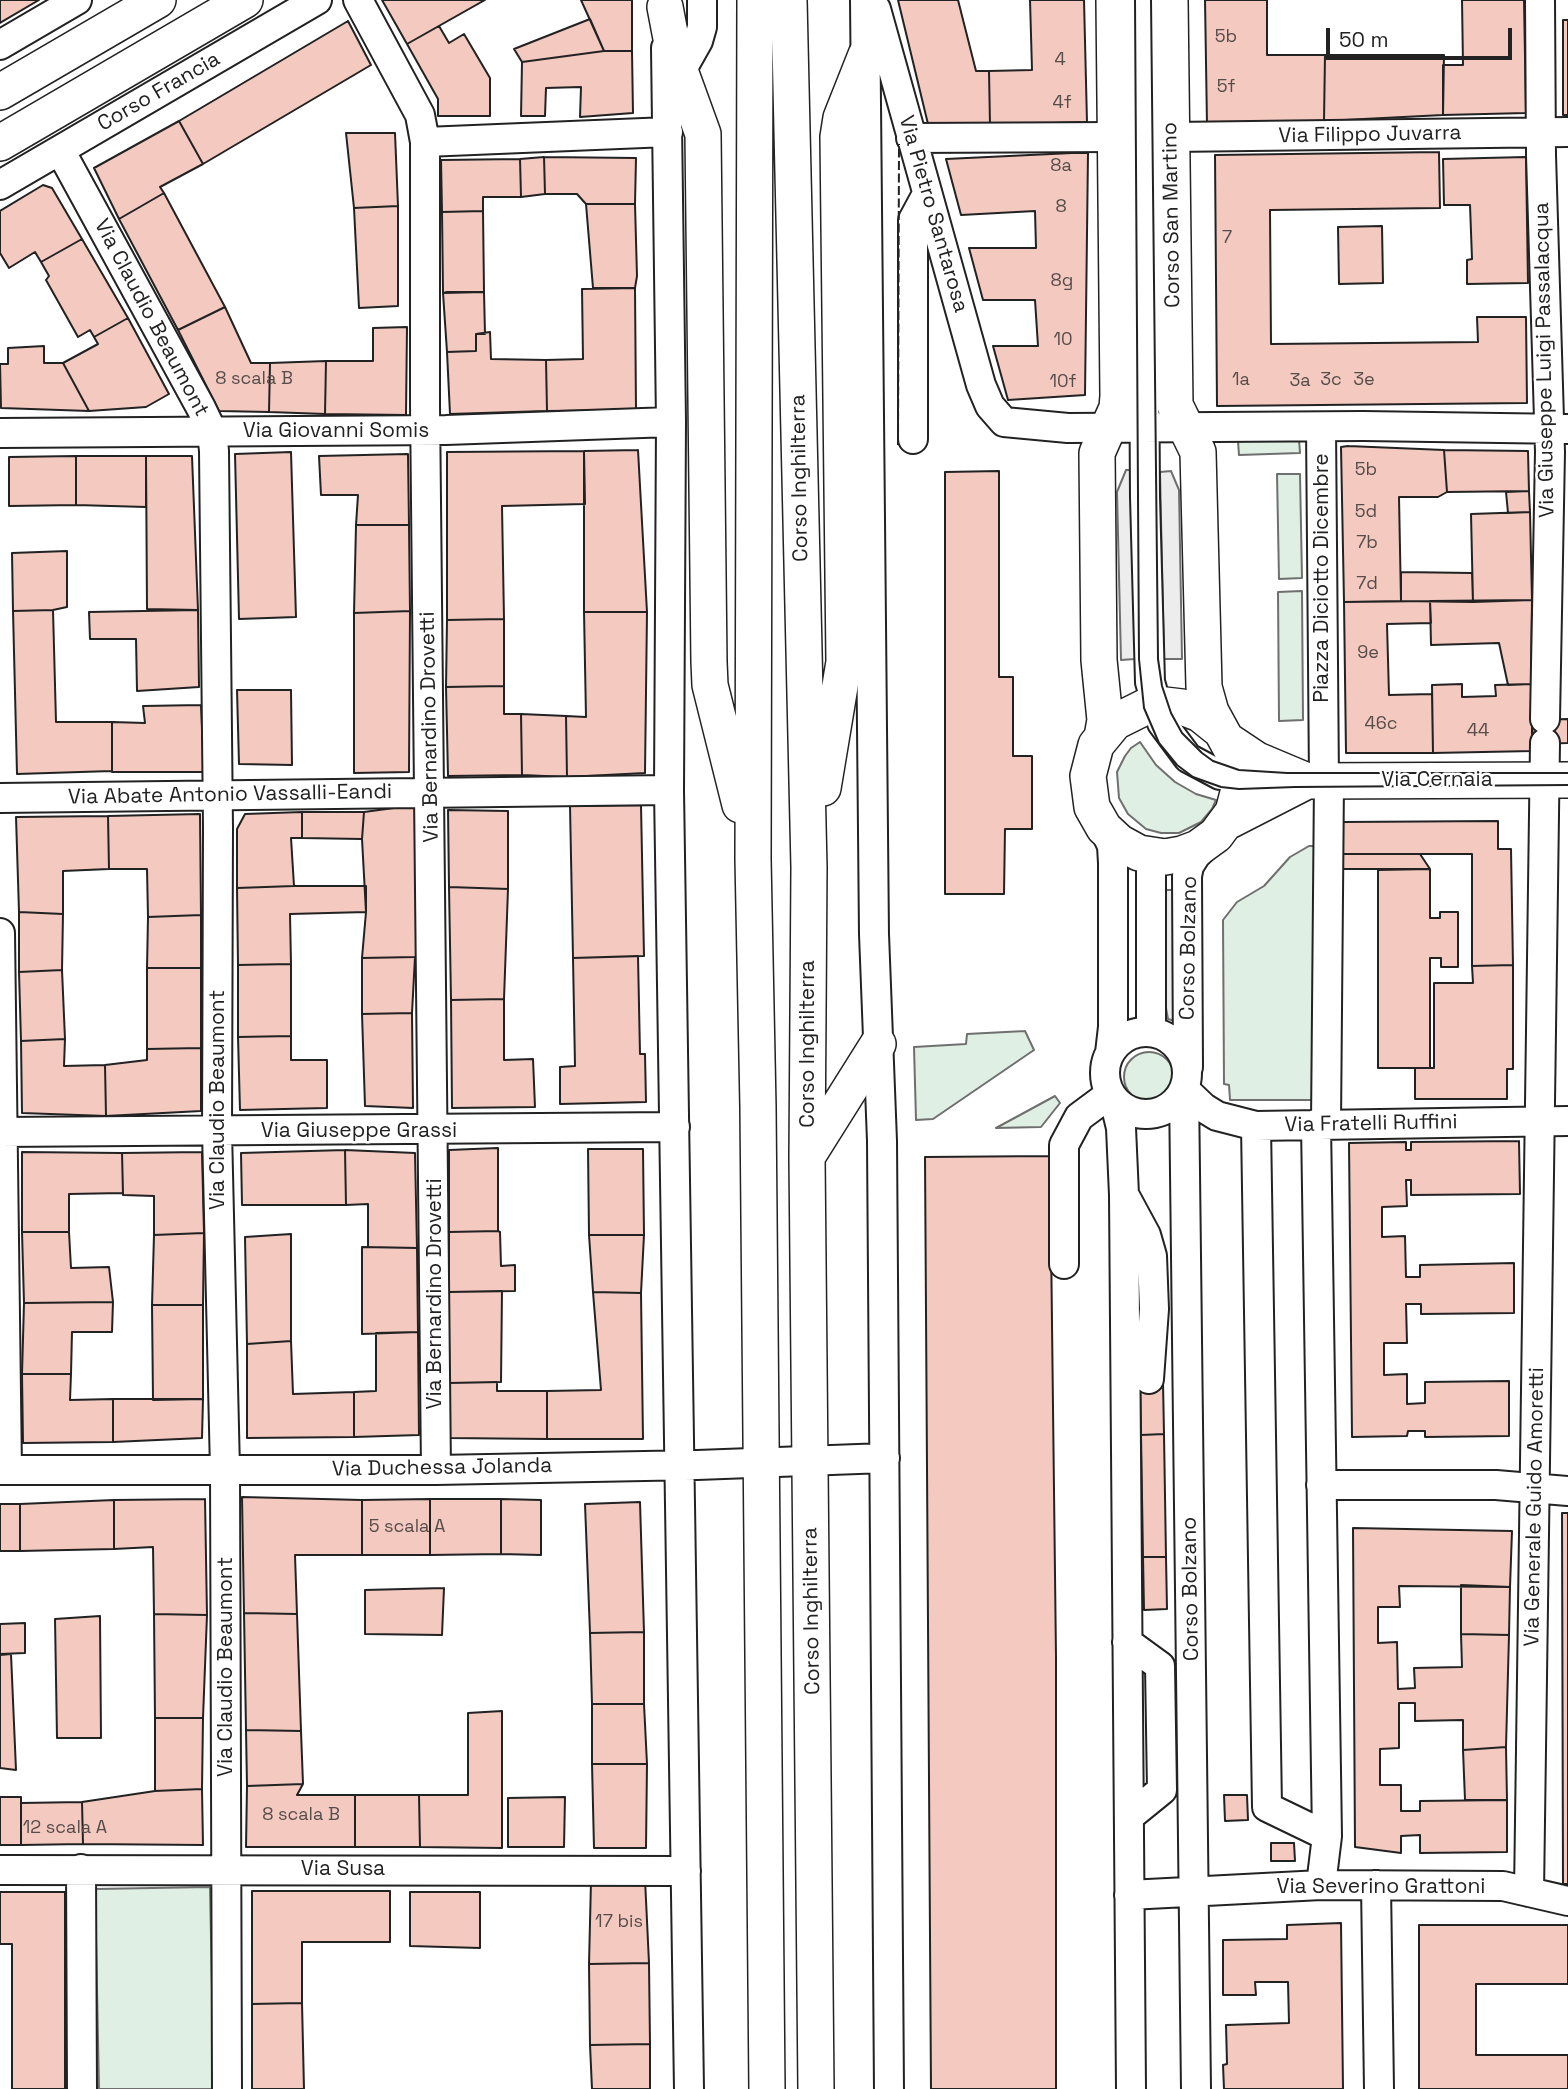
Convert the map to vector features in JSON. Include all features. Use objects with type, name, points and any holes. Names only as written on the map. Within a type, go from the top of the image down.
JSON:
[{"type":"main road","points":[[0,92],[158,0]]},
{"type":"main road","name":"Corso Francia","points":[[0,143],[244,0]]},
{"type":"main road","points":[[755,0],[753,859],[767,2089]]},
{"type":"main road","name":"Corso Inghilterra","points":[[789,0],[809,867],[807,1157],[817,2089]]},
{"type":"main road","points":[[1108,729],[1099,660],[1097,453],[1117,408],[1118,396],[1114,0]]},
{"type":"main road","name":"Corso San Martino","points":[[1170,0],[1174,393],[1175,405],[1186,427]]},
{"type":"main road","points":[[665,3],[680,73],[704,134],[710,685],[753,859]]},
{"type":"main road","points":[[809,867],[844,662],[838,137],[841,118],[866,55]]},
{"type":"main road","points":[[1186,427],[1198,452],[1204,687],[1211,712],[1224,735],[1234,754],[1239,778],[1237,802],[1222,829],[1198,848],[1182,854],[1151,856],[1125,846],[1104,828],[1092,807],[1088,786],[1089,765],[1108,729],[1130,713],[1169,706],[1200,714],[1224,735]]},
{"type":"main road","name":"Via Cernaia","points":[[1224,735],[1256,760],[1320,781],[1556,780]]},
{"type":"main road","name":"Via Cernaia","points":[[1222,829],[1320,781]]},
{"type":"main road","points":[[807,1157],[878,1044]]},
{"type":"street","points":[[0,45],[77,0]]},
{"type":"street","name":"Corso Francia","points":[[0,185],[317,0]]},
{"type":"street","name":"Via Bernardino Drovetti","points":[[358,0],[420,116],[425,142],[425,430],[436,1469]]},
{"type":"street","points":[[680,73],[694,50],[702,27],[702,0]]},
{"type":"street","points":[[865,0],[874,907],[885,1458],[890,2089]]},
{"type":"street","name":"Via Pietro Santarosa","points":[[874,0],[981,385],[990,406],[1004,422]]},
{"type":"street","name":"Corso San Martino","points":[[1142,0],[1145,427]]},
{"type":"street","name":"Via Giuseppe Luigi Passalacqua","points":[[1540,0],[1554,132],[1558,429],[1545,731],[1556,780]]},
{"type":"street","points":[[665,3],[671,422],[669,790],[689,2089]]},
{"type":"street","points":[[425,142],[668,131]]},
{"type":"street","name":"Via Filippo Juvarra","points":[[1172,137],[1554,132]]},
{"type":"street","points":[[911,138],[1115,136]]},
{"type":"street","name":"Via Claudio Beaumont","points":[[60,150],[212,431],[214,451],[217,1131],[225,1469],[228,2089]]},
{"type":"street","points":[[913,439],[913,220],[927,194]]},
{"type":"street","name":"Via Giovanni Somis","points":[[0,433],[425,430],[671,422]]},
{"type":"street","name":"Piazza Diciotto Dicembre","points":[[1004,422],[1068,428],[1321,427],[1321,1124]]},
{"type":"street","points":[[1108,729],[1135,702],[1149,664],[1145,427]]},
{"type":"street","points":[[1321,427],[1558,429]]},
{"type":"street","points":[[1149,664],[1167,694],[1169,706],[1162,723],[1188,758],[1220,775],[1262,781],[1320,781]]},
{"type":"street","name":"Via Generale Guido Amoretti","points":[[1529,1892],[1540,1121],[1556,780]]},
{"type":"street","name":"Via Abate Antonio Vassalli-Eandi","points":[[0,798],[669,790]]},
{"type":"street","points":[[1104,828],[1112,846],[1113,863],[1114,1027],[1105,1074],[1121,1128],[1124,1195],[1127,1642],[1160,1666],[1162,1790],[1130,1816],[1131,2089]]},
{"type":"street","name":"Corso Bolzano","points":[[1196,2089],[1192,1893],[1194,1866],[1186,1080],[1187,876],[1189,866],[1196,855],[1222,829]]},
{"type":"street","name":"Corso Bolzano","points":[[1151,856],[1151,1032]]},
{"type":"street","points":[[0,933],[3,1470]]},
{"type":"street","points":[[1110,1053],[1127,1037],[1139,1033],[1151,1032],[1166,1037],[1184,1056],[1186,1080],[1168,1108],[1152,1114],[1135,1113],[1112,1096]]},
{"type":"street","name":"Via Fratelli Ruffini","points":[[1186,1080],[1204,1108],[1217,1116],[1256,1126],[1568,1121]]},
{"type":"street","points":[[1064,1264],[1064,1145],[1079,1117],[1112,1096]]},
{"type":"street","points":[[1321,1124],[1321,1485],[1327,1836],[1321,1885]]},
{"type":"street","points":[[1256,1126],[1267,1807],[1327,1836]]},
{"type":"street","name":"Via Giuseppe Grassi","points":[[1,1132],[675,1127]]},
{"type":"street","points":[[1124,1195],[1146,1235],[1152,1256],[1154,1309],[1149,1379]]},
{"type":"street","name":"Via Duchessa Jolanda","points":[[3,1470],[436,1469],[885,1458]]},
{"type":"street","points":[[1321,1485],[1496,1485],[1568,1491]]},
{"type":"street","name":"Via Susa","points":[[0,1870],[227,1868],[686,1871]]},
{"type":"street","points":[[81,1869],[82,2089]]},
{"type":"street","name":"Via Severino Grattoni","points":[[1129,1895],[1321,1885],[1503,1886],[1568,1901]]},
{"type":"street","points":[[1376,1885],[1379,2089]]},
{"type":"green space","points":[[1299,439],[1300,453],[1239,455],[1238,441]]},
{"type":"green space","points":[[1277,474],[1300,474],[1302,578],[1279,579]]},
{"type":"green space","points":[[1302,591],[1303,720],[1279,721],[1278,592]]},
{"type":"green space","points":[[1140,742],[1156,765],[1175,782],[1196,794],[1216,800],[1201,822],[1179,833],[1161,833],[1146,829],[1128,814],[1119,798],[1117,772],[1131,748]]},
{"type":"green space","points":[[1309,846],[1323,846],[1324,1100],[1230,1100],[1229,1085],[1224,1084],[1223,920],[1237,902],[1264,886],[1290,857]]},
{"type":"green space","points":[[1025,1031],[1034,1050],[933,1119],[916,1120],[914,1047],[966,1044],[967,1034]]},
{"type":"green space","points":[[1149,1052],[1167,1059],[1174,1077],[1167,1095],[1149,1102],[1131,1095],[1124,1077],[1131,1059]]},
{"type":"green space","points":[[1055,1096],[1060,1103],[1041,1127],[996,1128]]},
{"type":"green space","points":[[210,1887],[214,2089],[99,2089],[95,1889]]},
{"type":"shaded area","points":[[1126,470],[1135,470],[1135,659],[1121,660],[1117,492]]},
{"type":"shaded area","points":[[1171,471],[1179,490],[1182,659],[1164,659],[1160,472]]},
{"type":"shaded area","points":[[1166,890],[1174,890],[1175,1021],[1168,1019],[1166,1008]]},
{"type":"building","points":[[0,0],[39,0],[0,23]]},
{"type":"building","points":[[382,0],[485,0],[407,44]]},
{"type":"building","points":[[581,0],[632,0],[632,51],[604,51]]},
{"type":"building","points":[[898,0],[958,0],[976,71],[989,71],[990,125],[928,124]]},
{"type":"building","points":[[1030,0],[1084,0],[1087,122],[990,125],[989,71],[1032,70]]},
{"type":"building","points":[[1205,0],[1267,0],[1267,55],[1325,55],[1324,121],[1207,125]]},
{"type":"building","points":[[1462,0],[1524,0],[1526,113],[1443,115],[1443,65],[1463,65]]},
{"type":"building","points":[[590,19],[604,51],[522,62],[514,49]]},
{"type":"building","points":[[1563,20],[1568,20],[1568,115],[1563,115]]},
{"type":"building","points":[[348,21],[371,65],[203,164],[179,121]]},
{"type":"building","points":[[439,26],[449,43],[464,34],[490,78],[490,116],[438,116],[438,99],[407,44]]},
{"type":"building","points":[[604,51],[632,51],[633,113],[580,117],[581,87],[546,88],[545,116],[521,116],[522,62]]},
{"type":"building","points":[[1325,55],[1444,55],[1443,115],[1324,121]]},
{"type":"building","points":[[179,121],[203,164],[160,187],[164,193],[119,219],[94,168]]},
{"type":"building","points":[[346,133],[395,133],[398,206],[354,208]]},
{"type":"building","points":[[1439,152],[1440,208],[1270,210],[1271,344],[1478,342],[1477,317],[1526,317],[1527,403],[1217,406],[1215,155]]},
{"type":"building","points":[[1088,153],[1085,395],[1008,400],[993,346],[1038,346],[1035,300],[983,300],[969,248],[1036,248],[1035,211],[961,215],[946,159]]},
{"type":"building","points":[[544,157],[545,194],[521,197],[520,159]]},
{"type":"building","points":[[544,157],[636,158],[635,204],[586,204],[577,194],[545,194]]},
{"type":"building","points":[[1526,157],[1528,283],[1467,284],[1467,260],[1472,259],[1470,205],[1444,205],[1443,159]]},
{"type":"building","points":[[520,159],[521,197],[483,197],[483,211],[442,212],[441,160]]},
{"type":"building","points":[[43,185],[52,188],[82,239],[41,262],[35,252],[9,268],[0,253],[0,211]]},
{"type":"building","points":[[164,193],[225,307],[178,330],[119,219]]},
{"type":"building","points":[[586,204],[635,204],[635,288],[593,288]]},
{"type":"building","points":[[398,206],[398,306],[359,308],[354,208]]},
{"type":"building","points":[[483,211],[484,292],[443,293],[442,212]]},
{"type":"building","points":[[1382,226],[1383,283],[1339,284],[1338,227]]},
{"type":"building","points":[[82,239],[128,318],[94,337],[90,330],[78,337],[46,280],[49,276],[41,262]]},
{"type":"building","points":[[635,288],[636,410],[547,411],[546,360],[583,359],[582,289]]},
{"type":"building","points":[[484,292],[485,334],[476,334],[476,351],[447,352],[443,293]]},
{"type":"building","points":[[225,307],[251,363],[270,363],[269,412],[219,411],[178,330]]},
{"type":"building","points":[[128,318],[169,394],[146,407],[89,411],[63,363],[98,344],[94,337]]},
{"type":"building","points":[[407,327],[406,415],[325,414],[326,361],[373,361],[373,328]]},
{"type":"building","points":[[490,332],[491,359],[546,360],[547,411],[450,414],[447,352],[476,351],[476,334]]},
{"type":"building","points":[[44,346],[44,363],[63,363],[89,411],[1,408],[0,364],[8,364],[8,348]]},
{"type":"building","points":[[326,361],[325,414],[269,412],[270,363]]},
{"type":"building","points":[[1341,447],[1444,450],[1447,492],[1438,497],[1399,497],[1401,601],[1344,602]]},
{"type":"building","points":[[638,450],[647,612],[584,612],[584,451]]},
{"type":"building","points":[[1444,450],[1528,451],[1529,491],[1447,492]]},
{"type":"building","points":[[584,451],[585,504],[502,506],[504,619],[447,620],[447,452]]},
{"type":"building","points":[[291,452],[296,617],[239,619],[235,454]]},
{"type":"building","points":[[408,454],[409,525],[356,525],[358,495],[321,495],[319,456]]},
{"type":"building","points":[[76,456],[146,456],[146,507],[76,505]]},
{"type":"building","points":[[76,456],[76,505],[9,506],[9,457]]},
{"type":"building","points":[[146,456],[192,456],[198,610],[147,609]]},
{"type":"building","points":[[999,471],[999,677],[1013,677],[1013,756],[1032,756],[1032,829],[1005,829],[1004,894],[945,894],[945,472]]},
{"type":"building","points":[[1529,491],[1530,512],[1508,513],[1506,492]]},
{"type":"building","points":[[1530,512],[1532,600],[1473,602],[1471,514]]},
{"type":"building","points":[[356,525],[409,525],[410,611],[354,613]]},
{"type":"building","points":[[67,551],[67,607],[13,611],[12,553]]},
{"type":"building","points":[[1401,572],[1472,573],[1473,602],[1401,601]]},
{"type":"building","points":[[1532,600],[1531,684],[1508,685],[1499,643],[1431,645],[1430,601]]},
{"type":"building","points":[[1430,601],[1431,623],[1387,624],[1389,695],[1432,694],[1433,753],[1346,753],[1344,602]]},
{"type":"building","points":[[53,610],[56,722],[112,722],[112,771],[17,774],[13,611]]},
{"type":"building","points":[[198,610],[199,687],[137,691],[136,639],[90,639],[89,612]]},
{"type":"building","points":[[410,611],[409,772],[354,773],[354,613]]},
{"type":"building","points":[[584,612],[647,612],[645,773],[567,777],[566,716],[586,717]]},
{"type":"building","points":[[504,619],[504,686],[446,687],[447,620]]},
{"type":"building","points":[[1462,684],[1462,697],[1496,696],[1495,685],[1531,684],[1533,751],[1433,753],[1432,685]]},
{"type":"building","points":[[504,686],[504,714],[521,714],[522,775],[448,776],[446,687]]},
{"type":"building","points":[[237,690],[291,690],[292,765],[239,764]]},
{"type":"building","points":[[201,705],[204,772],[112,772],[112,722],[145,723],[143,706]]},
{"type":"building","points":[[521,714],[566,716],[567,777],[522,775]]},
{"type":"building","points":[[1568,719],[1568,743],[1532,744],[1532,720]]},
{"type":"building","points":[[416,805],[416,957],[362,958],[366,912],[362,839],[364,812]]},
{"type":"building","points":[[641,805],[644,956],[573,958],[570,806]]},
{"type":"building","points":[[448,810],[508,811],[508,889],[449,887]]},
{"type":"building","points":[[302,812],[302,838],[291,838],[294,886],[237,888],[237,829],[245,814]]},
{"type":"building","points":[[302,812],[364,812],[362,839],[302,838]]},
{"type":"building","points":[[200,814],[201,915],[148,917],[147,869],[109,869],[108,816]]},
{"type":"building","points":[[108,816],[109,869],[63,871],[63,914],[19,912],[16,817]]},
{"type":"building","points":[[1498,821],[1498,849],[1511,849],[1513,965],[1472,966],[1472,854],[1343,854],[1343,822]]},
{"type":"building","points":[[1343,854],[1420,854],[1430,869],[1343,869]]},
{"type":"building","points":[[1430,869],[1430,918],[1440,918],[1440,912],[1458,912],[1458,967],[1441,967],[1441,958],[1430,958],[1430,1068],[1378,1068],[1378,870]]},
{"type":"building","points":[[366,886],[366,912],[290,914],[291,964],[238,965],[237,888]]},
{"type":"building","points":[[449,887],[508,889],[504,999],[451,1000]]},
{"type":"building","points":[[19,912],[63,914],[62,970],[19,972]]},
{"type":"building","points":[[201,915],[201,968],[147,968],[148,917]]},
{"type":"building","points":[[638,956],[640,1054],[645,1054],[646,1102],[560,1104],[560,1067],[575,1066],[573,958]]},
{"type":"building","points":[[415,957],[412,1013],[362,1014],[362,958]]},
{"type":"building","points":[[291,964],[291,1036],[238,1037],[238,965]]},
{"type":"building","points":[[1513,965],[1513,1069],[1507,1069],[1507,1099],[1415,1099],[1415,1068],[1434,1068],[1434,983],[1473,983],[1472,966]]},
{"type":"building","points":[[147,968],[201,968],[201,1048],[147,1049]]},
{"type":"building","points":[[62,970],[65,1039],[21,1041],[19,972]]},
{"type":"building","points":[[504,999],[504,1060],[533,1059],[535,1107],[452,1108],[451,1000]]},
{"type":"building","points":[[412,1013],[413,1108],[365,1106],[362,1014]]},
{"type":"building","points":[[291,1036],[291,1060],[327,1060],[327,1108],[240,1110],[238,1037]]},
{"type":"building","points":[[65,1039],[64,1066],[105,1065],[106,1116],[22,1113],[21,1041]]},
{"type":"building","points":[[201,1048],[201,1111],[106,1116],[105,1065],[147,1060],[147,1049]]},
{"type":"building","points":[[1519,1141],[1520,1194],[1411,1195],[1411,1180],[1406,1180],[1407,1206],[1382,1207],[1382,1237],[1405,1236],[1406,1277],[1420,1277],[1420,1265],[1514,1263],[1514,1313],[1421,1314],[1421,1304],[1406,1304],[1407,1343],[1384,1343],[1384,1375],[1407,1374],[1407,1404],[1425,1403],[1425,1382],[1509,1381],[1509,1436],[1425,1437],[1425,1431],[1408,1431],[1407,1436],[1352,1437],[1349,1143],[1406,1142],[1406,1150],[1411,1150],[1411,1142]]},
{"type":"building","points":[[498,1148],[498,1231],[449,1232],[449,1150]]},
{"type":"building","points":[[588,1149],[643,1149],[644,1235],[589,1235]]},
{"type":"building","points":[[345,1150],[415,1153],[417,1248],[368,1247],[368,1204],[346,1205]]},
{"type":"building","points":[[345,1150],[346,1205],[242,1205],[241,1153]]},
{"type":"building","points":[[22,1152],[122,1153],[123,1193],[69,1194],[69,1232],[22,1232]]},
{"type":"building","points":[[202,1152],[204,1233],[154,1235],[154,1196],[123,1195],[122,1153]]},
{"type":"building","points":[[1050,1156],[1056,1657],[1056,2089],[931,2089],[925,1157]]},
{"type":"building","points":[[498,1231],[501,1266],[515,1265],[515,1291],[449,1292],[449,1232]]},
{"type":"building","points":[[22,1232],[69,1232],[71,1268],[109,1267],[113,1302],[24,1303]]},
{"type":"building","points":[[204,1233],[203,1305],[152,1305],[154,1235]]},
{"type":"building","points":[[291,1234],[291,1341],[247,1344],[245,1237]]},
{"type":"building","points":[[589,1235],[644,1235],[641,1293],[593,1292]]},
{"type":"building","points":[[362,1247],[417,1248],[418,1332],[362,1334]]},
{"type":"building","points":[[502,1291],[501,1382],[449,1383],[449,1292]]},
{"type":"building","points":[[593,1292],[641,1293],[643,1439],[547,1439],[547,1391],[601,1390]]},
{"type":"building","points":[[113,1302],[112,1332],[72,1332],[71,1374],[22,1374],[24,1303]]},
{"type":"building","points":[[152,1305],[203,1305],[203,1399],[153,1400]]},
{"type":"building","points":[[418,1332],[419,1435],[354,1437],[354,1392],[376,1391],[376,1333]]},
{"type":"building","points":[[291,1341],[293,1394],[354,1392],[354,1437],[247,1438],[247,1344]]},
{"type":"building","points":[[22,1374],[71,1374],[70,1400],[113,1399],[113,1442],[23,1443]]},
{"type":"building","points":[[497,1382],[497,1391],[547,1391],[547,1439],[448,1438],[449,1383]]},
{"type":"building","points":[[1140,1382],[1163,1382],[1164,1434],[1141,1435]]},
{"type":"building","points":[[113,1399],[203,1399],[202,1438],[113,1442]]},
{"type":"building","points":[[1164,1434],[1166,1557],[1143,1557],[1141,1435]]},
{"type":"building","points":[[242,1497],[362,1500],[362,1555],[295,1555],[297,1614],[244,1613]]},
{"type":"building","points":[[205,1499],[207,1615],[154,1614],[153,1547],[114,1549],[114,1500]]},
{"type":"building","points":[[430,1499],[501,1499],[501,1554],[430,1555]]},
{"type":"building","points":[[430,1499],[430,1555],[362,1555],[362,1500]]},
{"type":"building","points":[[501,1499],[541,1500],[541,1555],[501,1554]]},
{"type":"building","points":[[114,1500],[114,1549],[20,1551],[20,1504]]},
{"type":"building","points":[[640,1502],[644,1632],[590,1633],[585,1504]]},
{"type":"building","points":[[0,1504],[20,1504],[20,1551],[0,1551]]},
{"type":"building","points":[[1562,1513],[1568,1513],[1568,1884],[1563,1884]]},
{"type":"building","points":[[1353,1528],[1512,1531],[1510,1587],[1399,1586],[1400,1607],[1378,1607],[1378,1643],[1397,1642],[1398,1689],[1415,1688],[1414,1668],[1462,1667],[1461,1634],[1509,1635],[1506,1747],[1463,1750],[1463,1720],[1415,1721],[1415,1703],[1399,1703],[1399,1748],[1380,1749],[1380,1785],[1401,1785],[1401,1811],[1420,1811],[1420,1801],[1507,1800],[1507,1852],[1420,1853],[1420,1835],[1401,1836],[1401,1853],[1355,1847]]},
{"type":"building","points":[[1143,1557],[1166,1557],[1167,1609],[1144,1610]]},
{"type":"building","points":[[1461,1585],[1510,1587],[1509,1635],[1461,1634]]},
{"type":"building","points":[[444,1588],[442,1635],[365,1634],[365,1590]]},
{"type":"building","points":[[244,1613],[297,1614],[301,1731],[246,1730]]},
{"type":"building","points":[[154,1614],[207,1615],[203,1718],[155,1718]]},
{"type":"building","points":[[100,1616],[101,1738],[57,1738],[55,1619]]},
{"type":"building","points":[[25,1623],[25,1653],[0,1654],[0,1624]]},
{"type":"building","points":[[644,1632],[644,1704],[592,1704],[590,1633]]},
{"type":"building","points":[[11,1654],[16,1770],[0,1768],[0,1655]]},
{"type":"building","points":[[592,1704],[644,1704],[647,1764],[592,1764]]},
{"type":"building","points":[[502,1711],[502,1848],[420,1847],[419,1795],[468,1795],[468,1713]]},
{"type":"building","points":[[155,1718],[203,1718],[202,1789],[155,1791]]},
{"type":"building","points":[[246,1730],[301,1731],[303,1784],[247,1786]]},
{"type":"building","points":[[1506,1747],[1507,1800],[1465,1800],[1463,1750]]},
{"type":"building","points":[[592,1764],[647,1764],[646,1848],[594,1848]]},
{"type":"building","points":[[303,1784],[297,1795],[355,1795],[355,1847],[246,1847],[247,1786]]},
{"type":"building","points":[[202,1789],[203,1845],[83,1844],[82,1802],[155,1791]]},
{"type":"building","points":[[355,1795],[419,1795],[420,1847],[355,1847]]},
{"type":"building","points":[[1224,1795],[1247,1795],[1248,1820],[1225,1821]]},
{"type":"building","points":[[0,1797],[21,1797],[21,1845],[0,1845]]},
{"type":"building","points":[[565,1797],[564,1847],[508,1847],[508,1798]]},
{"type":"building","points":[[82,1802],[83,1844],[21,1845],[21,1803]]},
{"type":"building","points":[[1271,1843],[1294,1843],[1295,1861],[1271,1861]]},
{"type":"building","points":[[645,1879],[649,1963],[589,1964],[591,1881]]},
{"type":"building","points":[[252,1891],[390,1891],[390,1942],[302,1942],[302,2003],[252,2004]]},
{"type":"building","points":[[0,1892],[65,1892],[65,2089],[12,2089],[12,1944],[0,1944]]},
{"type":"building","points":[[410,1892],[480,1892],[480,1948],[410,1946]]},
{"type":"building","points":[[1341,1923],[1343,2089],[1224,2089],[1223,2065],[1227,2064],[1226,2025],[1289,2023],[1288,1982],[1255,1982],[1256,1995],[1223,1995],[1223,1940],[1287,1939],[1287,1925]]},
{"type":"building","points":[[1419,1925],[1568,1925],[1568,1984],[1476,1984],[1476,2055],[1568,2055],[1568,2089],[1419,2089]]},
{"type":"building","points":[[649,1963],[650,2044],[590,2045],[589,1964]]},
{"type":"building","points":[[302,2003],[304,2089],[252,2089],[252,2004]]},
{"type":"building","points":[[650,2044],[650,2089],[592,2089],[590,2045]]},
{"type":"tram line","points":[[1135,0],[1139,659],[1144,708],[1159,743],[1177,765],[1193,777],[1221,787],[1239,789],[1568,785]]},
{"type":"tram line","points":[[1151,0],[1158,659],[1162,686],[1171,713],[1182,733],[1202,753],[1213,761],[1239,770],[1287,773],[1568,773]]},
{"type":"fence","points":[[898,445],[899,144]]}]
